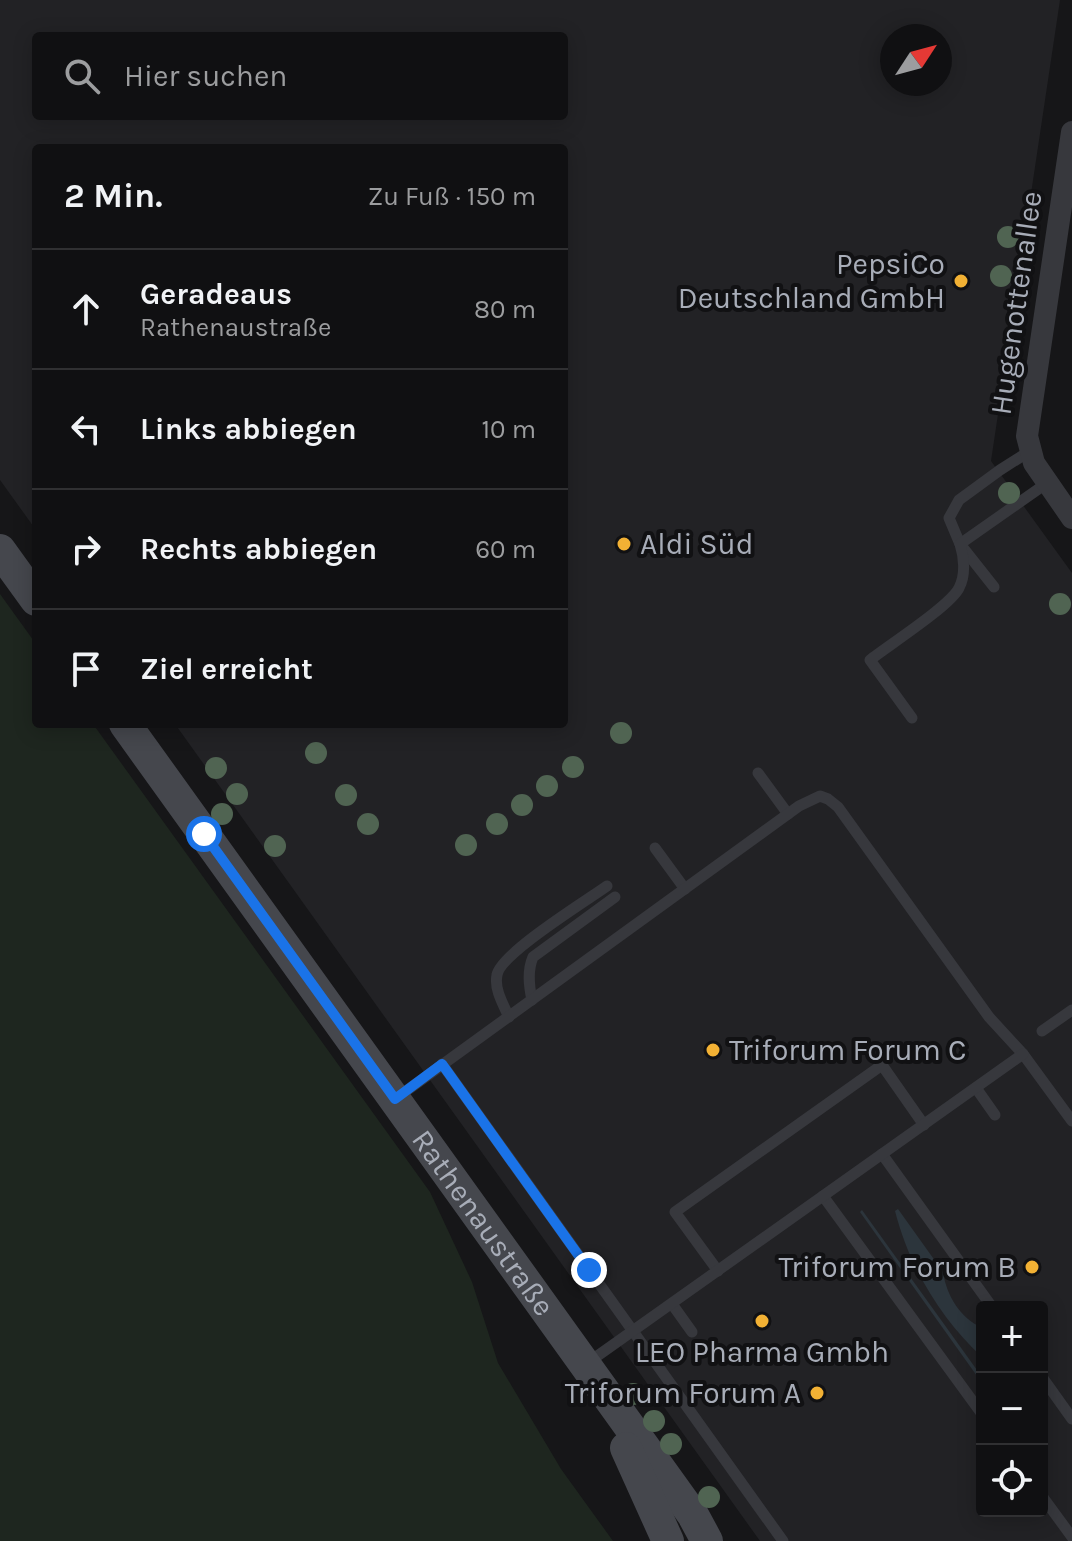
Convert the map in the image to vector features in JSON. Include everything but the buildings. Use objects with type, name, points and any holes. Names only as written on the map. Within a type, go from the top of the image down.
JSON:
[{"type":"street","name":"Hugenottenallee","points":[[1072,132],[1027,436],[1034,463],[1072,518]]},
{"type":"street","points":[[0,550],[32,594]]},
{"type":"street","name":"Rathenaustraße","points":[[128,728],[693,1515],[707,1541]]},
{"type":"street","name":"Rathenaustraße","points":[[586,1367],[646,1487],[668,1541]]},
{"type":"lane","points":[[912,718],[870,660],[959,589],[963,575],[963,552],[949,518],[959,500],[1030,451]]},
{"type":"lane","points":[[960,544],[1047,483]]},
{"type":"lane","points":[[960,544],[994,587]]},
{"type":"lane","points":[[758,773],[788,814]]},
{"type":"lane","points":[[395,1099],[799,806],[820,796],[838,807],[989,1017],[1023,1054],[1072,1121]]},
{"type":"lane","points":[[655,848],[685,889]]},
{"type":"lane","points":[[509,1017],[497,987],[497,973],[502,964],[607,886]]},
{"type":"lane","points":[[532,1000],[529,984],[533,957],[615,897]]},
{"type":"lane","points":[[1042,1031],[1072,1010]]},
{"type":"lane","points":[[586,1367],[1023,1054]]},
{"type":"lane","points":[[442,1064],[783,1541]]},
{"type":"lane","points":[[718,1271],[675,1212],[778,1138],[882,1065],[924,1125]]},
{"type":"lane","points":[[976,1088],[995,1115]]},
{"type":"lane","points":[[882,1154],[988,1301]]},
{"type":"lane","points":[[823,1196],[976,1406]]},
{"type":"lane","points":[[672,1304],[692,1332]]},
{"type":"lane","points":[[1048,1385],[1072,1419]]},
{"type":"lane","points":[[1048,1504],[1072,1537]]},
{"type":"shaded area","points":[[0,0],[1060,0],[991,461],[1072,573],[1072,1541],[760,1541],[178,728],[568,728],[568,144],[32,144],[32,524],[0,480]]},
{"type":"shaded area","points":[[0,594],[32,638],[32,728],[96,728],[430,1192],[472,1282],[498,1363],[561,1469],[613,1541],[0,1541]]},
{"type":"shaded area","points":[[898,1209],[943,1272],[956,1305],[976,1324],[976,1351],[928,1290],[909,1252],[895,1211]]},
{"type":"shaded area","points":[[862,1210],[976,1369],[976,1375],[860,1212]]},
{"type":"place","name":"PepsiCo Deutschland GmbH","points":[[961,281]]},
{"type":"place","name":"Aldi Süd","points":[[624,544]]},
{"type":"place","name":"Triforum Forum C","points":[[713,1050]]},
{"type":"place","name":"Triforum Forum B","points":[[1032,1267]]},
{"type":"place","name":"LEO Pharma Gmbh","points":[[762,1321]]},
{"type":"place","name":"Triforum Forum A","points":[[817,1393]]},
{"type":"route","points":[[204,834],[395,1099],[442,1064],[589,1270]]}]
